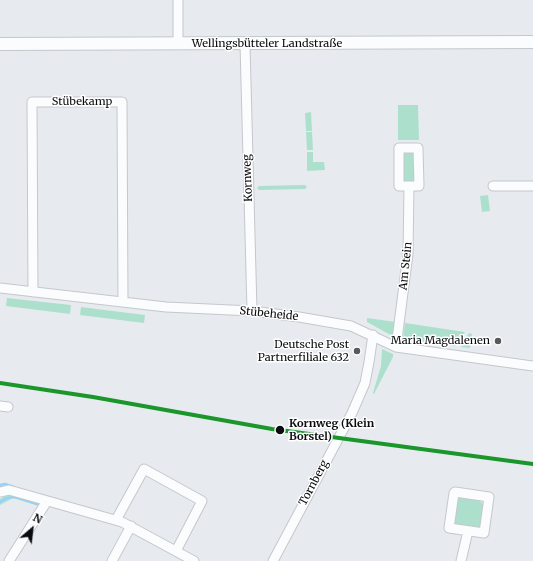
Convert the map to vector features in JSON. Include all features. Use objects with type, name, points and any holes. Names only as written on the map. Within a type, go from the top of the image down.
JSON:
[{"type":"main road","name":"Wellingsbütteler Landstraße","points":[[0,44],[533,42]]},
{"type":"street","points":[[178,0],[178,44]]},
{"type":"street","name":"Kornweg","points":[[245,44],[252,311]]},
{"type":"street","name":"Stübekamp","points":[[33,292],[32,102],[122,102],[123,302]]},
{"type":"street","points":[[399,148],[418,148],[419,186],[410,186],[400,186],[399,148]]},
{"type":"street","name":"Am Stein","points":[[396,346],[408,254],[410,186]]},
{"type":"street","points":[[493,186],[533,186]]},
{"type":"street","name":"Stübeheide","points":[[0,288],[166,307],[252,311],[299,317],[351,326],[396,346],[533,366]]},
{"type":"street","name":"Tornberg","points":[[273,561],[352,413],[365,383],[370,362],[373,335]]},
{"type":"street","points":[[116,520],[144,469],[202,501],[176,551]]},
{"type":"street","points":[[0,492],[9,490],[116,520],[131,526],[194,561]]},
{"type":"street","points":[[454,492],[489,497],[485,532],[468,531],[449,528],[454,492]]},
{"type":"street","points":[[9,561],[46,501]]},
{"type":"street","points":[[112,561],[131,526]]},
{"type":"street","points":[[461,561],[468,531]]},
{"type":"green space","points":[[398,105],[418,105],[419,140],[398,140]]},
{"type":"green space","points":[[311,112],[312,131],[306,131],[305,113]]},
{"type":"green space","points":[[306,132],[312,132],[313,150],[307,150]]},
{"type":"green space","points":[[404,151],[416,152],[414,182],[403,182],[402,154]]},
{"type":"green space","points":[[307,152],[313,152],[313,162],[324,162],[325,170],[307,171]]},
{"type":"green space","points":[[305,185],[307,187],[305,189],[259,190],[257,188],[259,186]]},
{"type":"green space","points":[[488,195],[490,211],[482,212],[480,196]]},
{"type":"green space","points":[[7,298],[71,305],[70,314],[6,306]]},
{"type":"green space","points":[[81,307],[145,315],[144,323],[80,315]]},
{"type":"green space","points":[[367,318],[396,322],[394,337],[367,322]]},
{"type":"green space","points":[[405,323],[465,332],[455,346],[403,339]]},
{"type":"green space","points":[[469,333],[472,334],[470,348],[461,347]]},
{"type":"green space","points":[[382,349],[393,354],[393,357],[374,394],[373,393],[381,366]]},
{"type":"green space","points":[[6,495],[12,495],[38,503],[39,506],[13,498],[0,505],[0,499]]},
{"type":"green space","points":[[462,497],[479,500],[483,504],[482,524],[478,528],[457,525],[455,523],[454,520],[457,499]]},
{"type":"waterway","points":[[0,485],[5,484],[14,487]]},
{"type":"waterway","points":[[0,502],[7,498],[15,497],[37,504]]},
{"type":"transit line","points":[[0,383],[93,397],[272,429],[533,464]]},
{"type":"place","name":"Maria Magdalenen","points":[[498,341]]},
{"type":"place","name":"Deutsche Post Partnerfiliale 632","points":[[357,351]]},
{"type":"place","name":"Kornweg (Klein Borstel)","points":[[280,430]]}]
